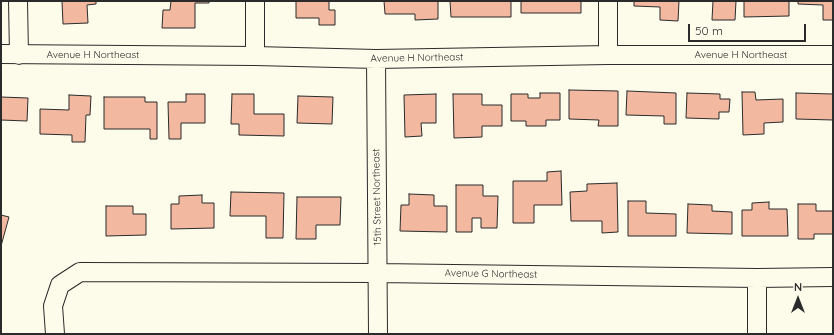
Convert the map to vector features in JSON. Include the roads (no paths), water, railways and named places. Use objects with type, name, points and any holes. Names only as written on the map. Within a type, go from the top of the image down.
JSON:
[{"type":"street","points":[[10,54],[18,1]]},
{"type":"street","points":[[255,1],[255,56]]},
{"type":"street","points":[[608,1],[608,55]]},
{"type":"street","name":"Avenue H Northeast","points":[[10,54],[255,56],[376,59],[608,55],[833,55]]},
{"type":"street","name":"15th Street Northeast","points":[[376,59],[378,334]]},
{"type":"street","name":"Avenue G Northeast","points":[[55,334],[53,306],[60,285],[80,272],[378,272],[757,278],[833,277]]},
{"type":"street","points":[[757,278],[757,334]]}]
